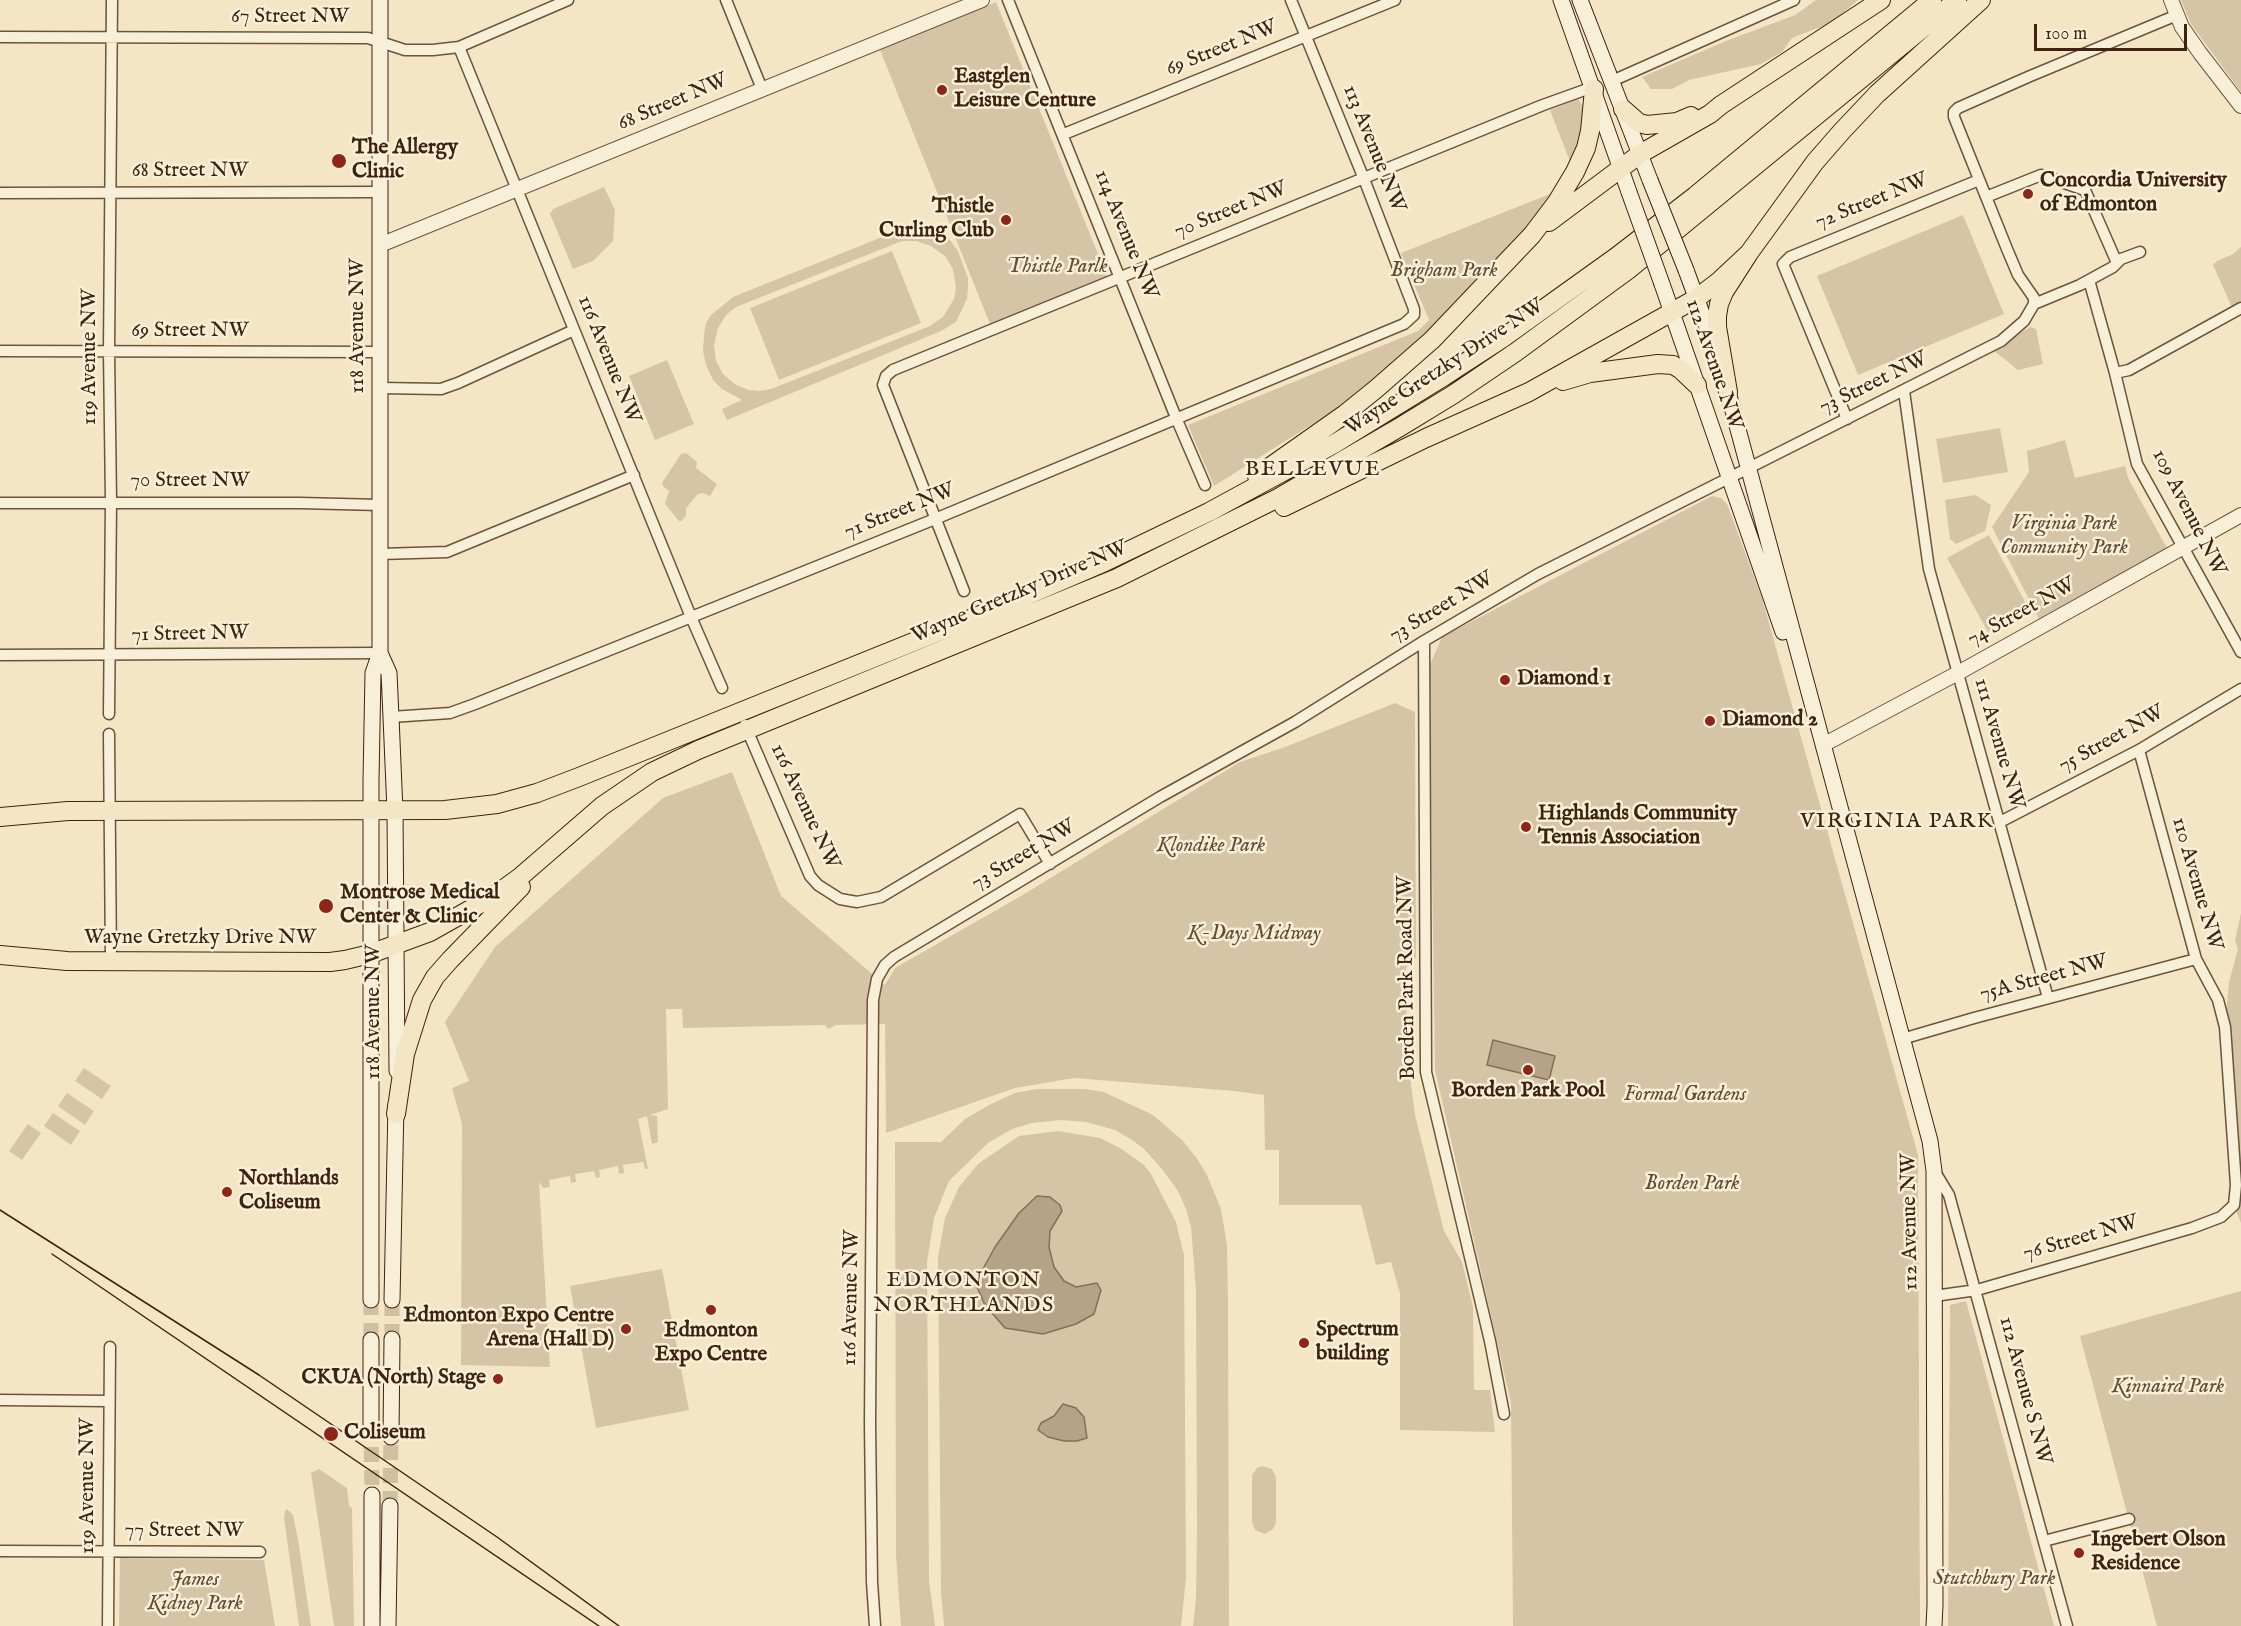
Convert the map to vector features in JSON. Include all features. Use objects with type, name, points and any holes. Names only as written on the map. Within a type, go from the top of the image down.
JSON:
[{"type":"main road","name":"118 Avenue NW","points":[[371,1300],[371,811],[373,673],[380,653],[380,0]]},
{"type":"main road","name":"112 Avenue NW","points":[[1561,0],[1594,88],[1823,745]]},
{"type":"main road","name":"112 Avenue NW","points":[[1580,0],[1697,298],[1728,392],[1930,1141],[1934,1170],[1936,1626]]},
{"type":"main road","points":[[1532,235],[1640,154],[1710,114],[1881,0]]},
{"type":"main road","name":"Wayne Gretzky Drive NW","points":[[0,817],[41,812],[395,811],[475,808],[519,798],[579,777],[1105,562],[1209,512],[1325,450],[1391,410],[1560,298],[1695,196],[1932,0]]},
{"type":"main road","name":"Wayne Gretzky Drive NW","points":[[0,955],[59,961],[316,962],[345,960],[370,954],[397,946],[439,928],[494,896],[602,806],[652,772],[747,730],[1073,597],[1212,532],[1278,498],[1381,439],[1516,352],[1628,270],[1957,0]]},
{"type":"main road","points":[[1728,392],[1717,316],[1724,292],[1749,253],[1809,171],[1842,131],[1877,94],[1981,0]]},
{"type":"main road","points":[[1209,512],[1376,389],[1432,340],[1532,235],[1557,202],[1586,148],[1594,88]]},
{"type":"main road","points":[[1623,109],[1640,123],[1652,125],[1677,122],[1721,105]]},
{"type":"main road","points":[[1212,532],[1277,511],[1369,465],[1529,392],[1697,298],[1719,282],[1749,253]]},
{"type":"main road","points":[[1529,392],[1590,373],[1658,364],[1673,365],[1697,385]]},
{"type":"main road","name":"118 Avenue NW","points":[[380,653],[389,673],[395,811],[396,1114],[392,1300]]},
{"type":"main road","points":[[0,803],[41,812]]},
{"type":"main road","points":[[396,1114],[405,1054],[411,1032],[422,1000],[435,977],[565,839]]},
{"type":"main road","points":[[391,1437],[392,1339]]},
{"type":"main road","points":[[371,1340],[371,1424]]},
{"type":"main road","points":[[372,1495],[372,1626]]},
{"type":"main road","points":[[388,1626],[390,1506]]},
{"type":"street","name":"119 Avenue NW","points":[[110,714],[109,351],[112,0]]},
{"type":"street","name":"67 Street NW","points":[[0,37],[368,38],[405,50],[433,50],[459,46],[568,0]]},
{"type":"street","points":[[726,0],[762,89]]},
{"type":"street","name":"68 Street NW","points":[[380,245],[982,0]]},
{"type":"street","name":"114 Avenue NW","points":[[1008,0],[1205,485]]},
{"type":"street","name":"113 Avenue NW","points":[[1291,0],[1364,178],[1414,309],[1414,315]]},
{"type":"street","name":"69 Street NW","points":[[1064,134],[1395,0]]},
{"type":"street","points":[[1612,81],[1794,0]]},
{"type":"street","points":[[2170,0],[2176,15],[2200,53],[2241,106]]},
{"type":"street","points":[[2140,252],[2116,263],[2089,280],[2034,304],[2034,298],[2018,275],[1954,117],[1954,112],[1958,108],[2028,76],[2176,15]]},
{"type":"street","name":"116 Avenue NW","points":[[459,46],[722,688]]},
{"type":"street","name":"70 Street NW","points":[[935,519],[883,385],[886,376],[893,370],[1532,109],[1594,88]]},
{"type":"street","points":[[1986,197],[2042,175],[2085,190],[2116,263]]},
{"type":"street","name":"72 Street NW","points":[[1847,419],[1783,264],[1790,257],[1979,180]]},
{"type":"street","name":"68 Street NW","points":[[0,193],[380,192]]},
{"type":"street","name":"109 Avenue NW","points":[[2089,280],[2137,464],[2241,652]]},
{"type":"street","name":"73 Street NW","points":[[880,971],[894,957],[1160,797],[1295,722],[1424,641],[1538,574],[2001,341],[2024,321],[2034,304]]},
{"type":"street","points":[[2115,373],[2129,370],[2241,308]]},
{"type":"street","name":"71 Street NW","points":[[391,717],[450,713],[1177,420],[1404,324],[1414,315]]},
{"type":"street","points":[[380,388],[441,389],[574,330]]},
{"type":"street","name":"69 Street NW","points":[[0,351],[380,352]]},
{"type":"street","name":"111 Avenue NW","points":[[1904,391],[1929,569],[2048,998]]},
{"type":"street","points":[[380,554],[447,552],[634,476]]},
{"type":"street","name":"70 Street NW","points":[[0,503],[380,505]]},
{"type":"street","name":"74 Street NW","points":[[1823,745],[1958,673],[2241,515]]},
{"type":"street","points":[[935,519],[964,591]]},
{"type":"street","name":"Borden Park Road NW","points":[[1424,641],[1425,1063],[1490,1341],[1504,1414]]},
{"type":"street","name":"71 Street NW","points":[[0,655],[380,653]]},
{"type":"street","name":"75 Street NW","points":[[2000,822],[2139,750],[2241,689]]},
{"type":"street","name":"116 Avenue NW","points":[[739,712],[810,876],[818,885],[840,899],[857,902],[881,897],[1020,814],[1050,864]]},
{"type":"street","points":[[109,734],[111,962]]},
{"type":"street","name":"110 Avenue NW","points":[[2139,750],[2196,959],[2218,1000],[2225,1027],[2236,1185],[2234,1205]]},
{"type":"street","name":"75A Street NW","points":[[1902,1039],[2196,959]]},
{"type":"street","name":"116 Avenue NW","points":[[875,1626],[872,1582],[870,1423],[873,1008],[880,971]]},
{"type":"street","name":"112 Avenue S NW","points":[[1934,1170],[1949,1195],[1977,1290],[2067,1626]]},
{"type":"street","name":"76 Street NW","points":[[1934,1296],[1977,1290],[2193,1228],[2221,1217],[2234,1205]]},
{"type":"street","name":"119 Avenue NW","points":[[108,1626],[110,1347]]},
{"type":"street","points":[[0,1400],[109,1401]]},
{"type":"street","points":[[2044,1541],[2129,1519]]},
{"type":"street","name":"77 Street NW","points":[[0,1551],[260,1551]]},
{"type":"green space","points":[[1816,0],[1858,0],[1831,23],[1792,38],[1782,52],[1761,64],[1689,80],[1672,89],[1651,89],[1642,77],[1726,41],[1795,15]]},
{"type":"green space","points":[[2181,0],[2241,0],[2241,92],[2191,24]]},
{"type":"green space","name":"Thistle Parlk","points":[[996,2],[1107,276],[990,324],[880,50]]},
{"type":"green space","name":"Brigham Park","points":[[1578,99],[1584,108],[1583,133],[1585,133],[1573,169],[1549,205],[1436,328],[1371,383],[1322,418],[1214,486],[1188,425],[1418,331],[1429,320],[1401,253],[1555,192],[1571,164],[1550,110]]},
{"type":"green space","points":[[604,187],[615,210],[613,241],[593,261],[573,269],[550,214],[553,209]]},
{"type":"green space","points":[[1963,215],[2004,314],[1858,375],[1817,276]]},
{"type":"green space","points":[[913,229],[936,232],[950,240],[958,251],[968,278],[968,288],[967,299],[956,322],[941,331],[727,420],[722,409],[742,400],[722,389],[713,380],[706,365],[703,351],[704,335],[706,323],[711,315],[733,297],[897,231]],"holes":[[[902,241],[916,241],[931,246],[945,256],[953,269],[956,288],[954,299],[943,317],[930,326],[771,389],[749,390],[736,385],[723,374],[716,361],[714,345],[718,328],[726,315],[736,307]]]},
{"type":"green space","points":[[2241,247],[2241,308],[2234,312],[2213,265]]},
{"type":"green space","points":[[892,251],[921,323],[779,380],[750,308]]},
{"type":"green space","points":[[2030,327],[2036,329],[2043,364],[2018,370],[1993,350]]},
{"type":"green space","points":[[667,360],[694,424],[655,440],[629,376]]},
{"type":"green space","points":[[2000,428],[2008,472],[1943,483],[1936,439]]},
{"type":"green space","name":"Virginia Park Community Park","points":[[2065,440],[2075,478],[2125,466],[2128,478],[2167,548],[2039,619],[1992,527],[2029,472],[2027,451]]},
{"type":"green space","points":[[686,453],[697,462],[696,468],[717,484],[710,496],[703,493],[698,494],[686,508],[686,516],[680,522],[665,504],[669,491],[662,483],[681,454]]},
{"type":"green space","points":[[1975,495],[1991,505],[1985,531],[1956,544],[1950,539],[1945,500]]},
{"type":"green space","name":"Borden Park","points":[[1712,496],[1721,498],[1727,504],[1762,598],[1918,1155],[1920,1626],[1513,1626],[1511,1403],[1435,1070],[1429,667],[1442,637]]},
{"type":"green space","points":[[1989,535],[2029,609],[1988,632],[1947,558]]},
{"type":"green space","name":"K-Days Midway","points":[[1395,703],[1415,712],[1416,958],[1406,968],[1406,974],[1407,1053],[1415,1115],[1444,1231],[1462,1262],[1473,1307],[1474,1390],[1490,1390],[1495,1432],[1400,1430],[1400,1293],[1391,1262],[1376,1265],[1361,1205],[1279,1205],[1279,1150],[1265,1150],[1264,1095],[1074,1078],[1015,1088],[886,1133],[885,1024],[836,1025],[828,1029],[825,1025],[683,1028],[682,1009],[666,1009],[668,1109],[650,1115],[657,1116],[658,1142],[652,1144],[647,1116],[638,1119],[648,1169],[645,1169],[643,1162],[623,1165],[624,1173],[619,1174],[618,1166],[599,1170],[600,1177],[596,1178],[594,1171],[575,1174],[576,1182],[571,1183],[570,1176],[549,1180],[550,1187],[543,1188],[539,1182],[550,1367],[461,1365],[462,1124],[452,1088],[469,1081],[445,1022],[495,947],[663,798],[732,772],[781,896],[885,985],[895,968],[1021,896],[1240,762],[1285,747]]},
{"type":"green space","points":[[2241,913],[2241,1223],[2234,1205],[2225,1027],[2229,982],[2238,949],[2235,940]]},
{"type":"green space","points":[[84,1068],[111,1086],[102,1099],[75,1081]]},
{"type":"green space","points":[[1036,1089],[1085,1089],[1104,1092],[1153,1115],[1182,1140],[1196,1157],[1207,1175],[1221,1209],[1227,1245],[1229,1626],[1193,1626],[1196,1598],[1197,1529],[1196,1290],[1191,1227],[1186,1209],[1178,1191],[1162,1169],[1144,1149],[1132,1140],[1115,1130],[1086,1122],[1061,1120],[1032,1123],[1012,1129],[988,1143],[949,1181],[934,1218],[927,1262],[929,1580],[935,1626],[901,1626],[896,1555],[895,1142],[941,1142],[965,1119],[989,1105],[1015,1093]]},
{"type":"green space","points":[[67,1093],[94,1111],[85,1125],[58,1106]]},
{"type":"green space","points":[[53,1113],[80,1131],[71,1145],[44,1126]]},
{"type":"green space","points":[[28,1124],[41,1133],[22,1160],[9,1151]]},
{"type":"green space","points":[[1058,1131],[1100,1138],[1120,1148],[1144,1165],[1176,1222],[1184,1255],[1186,1578],[1181,1626],[944,1626],[941,1592],[938,1257],[945,1218],[959,1187],[978,1164],[1019,1136]]},
{"type":"green space","name":"Edmonton Expo Centre Arena (Hall D)","points":[[662,1269],[689,1410],[596,1428],[570,1286]]},
{"type":"green space","name":"Kinnaird Park","points":[[2241,1291],[2241,1626],[2157,1626],[2080,1336]]},
{"type":"green space","name":"Stutchbury Park","points":[[1966,1301],[2054,1626],[1948,1626],[1950,1305]]},
{"type":"green space","points":[[1263,1466],[1272,1469],[1276,1477],[1276,1523],[1273,1529],[1265,1534],[1255,1530],[1252,1522],[1252,1475],[1257,1468]]},
{"type":"green space","points":[[319,1469],[347,1488],[349,1506],[352,1508],[354,1626],[334,1626],[311,1473]]},
{"type":"green space","points":[[287,1509],[293,1515],[298,1539],[311,1626],[299,1626],[284,1518]]},
{"type":"green space","name":"James Kidney Park","points":[[120,1558],[264,1560],[275,1626],[119,1626]]},
{"type":"shaded area","points":[[1493,1040],[1555,1056],[1549,1080],[1487,1065]]},
{"type":"shaded area","points":[[1037,1196],[1050,1197],[1060,1205],[1062,1211],[1050,1231],[1049,1247],[1054,1267],[1064,1281],[1076,1287],[1097,1283],[1101,1290],[1094,1314],[1076,1324],[1043,1334],[1005,1328],[985,1305],[977,1287],[984,1267],[995,1247],[1019,1213]]},
{"type":"shaded area","points":[[1063,1404],[1076,1408],[1084,1417],[1087,1438],[1064,1441],[1048,1437],[1038,1430],[1041,1423],[1054,1416]]},
{"type":"tunnel","points":[[371,1300],[371,1340]]},
{"type":"tunnel","points":[[392,1300],[392,1339]]},
{"type":"tunnel","points":[[371,1424],[372,1495]]},
{"type":"tunnel","points":[[390,1506],[391,1437]]},
{"type":"tram line","points":[[0,1210],[259,1375],[497,1537],[619,1626]]},
{"type":"tram line","points":[[52,1254],[599,1626]]},
{"type":"place","name":"Eastglen Leisure Centure","points":[[942,90]]},
{"type":"place","name":"The Allergy Clinic","points":[[339,161]]},
{"type":"place","name":"Concordia University of Edmonton","points":[[2028,194]]},
{"type":"place","name":"Thistle Curling Club","points":[[1006,220]]},
{"type":"place","name":"Diamond 1","points":[[1505,680]]},
{"type":"place","name":"Diamond 2","points":[[1710,721]]},
{"type":"place","name":"Highlands Community Tennis Association","points":[[1526,827]]},
{"type":"place","name":"Montrose Medical Center & Clinic","points":[[326,906]]},
{"type":"place","name":"Borden Park Pool","points":[[1528,1070]]},
{"type":"place","name":"Northlands Coliseum","points":[[227,1192]]},
{"type":"place","name":"Edmonton Expo Centre","points":[[711,1310]]},
{"type":"place","name":"Edmonton Expo Centre Arena (Hall D)","points":[[626,1329]]},
{"type":"place","name":"Spectrum building","points":[[1304,1343]]},
{"type":"place","name":"CKUA (North) Stage","points":[[498,1379]]},
{"type":"place","name":"Coliseum","points":[[331,1434]]},
{"type":"place","name":"Ingebert Olson Residence","points":[[2079,1553]]},
{"type":"district","name":"BELLEVUE","points":[[1313,470]]},
{"type":"district","name":"VIRGINIA PARK","points":[[1897,822]]},
{"type":"district","name":"EDMONTON NORTHLANDS","points":[[964,1294]]},
{"type":"park label","name":"Klondike Park","points":[[1211,847]]},
{"type":"park label","name":"Formal Gardens","points":[[1685,1096]]}]
